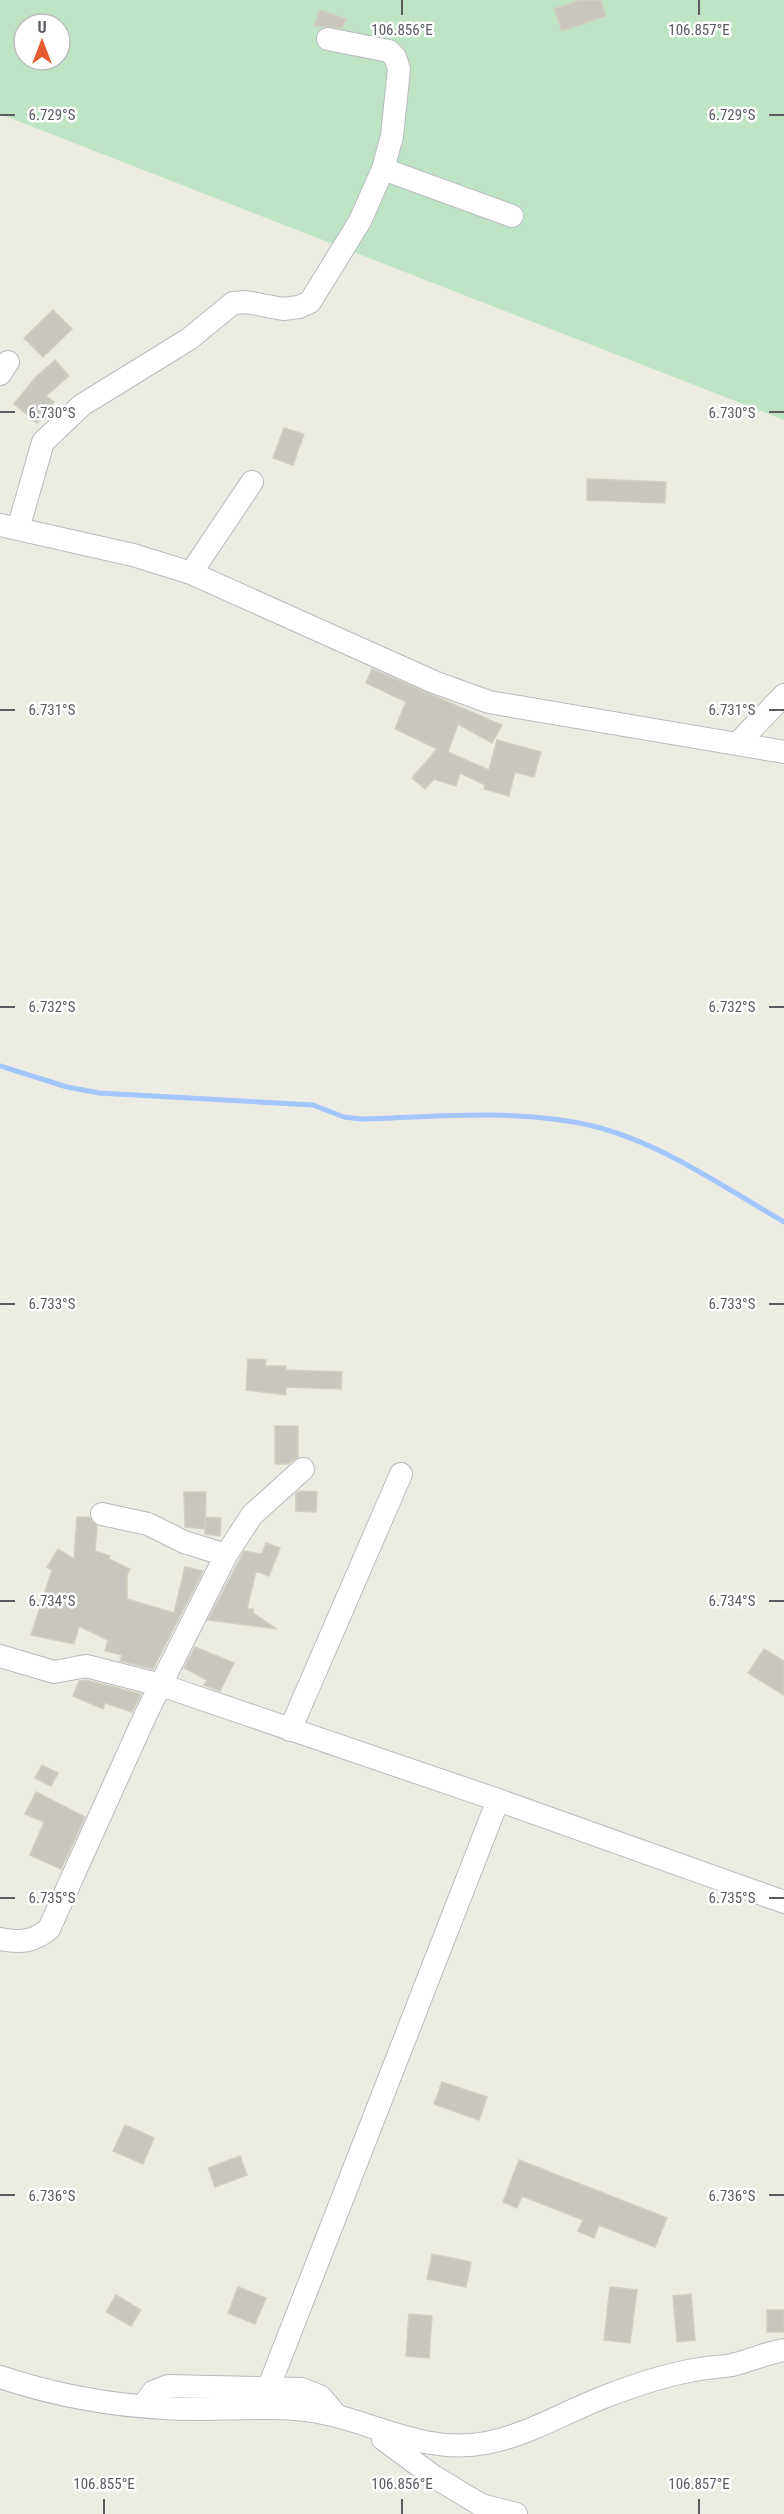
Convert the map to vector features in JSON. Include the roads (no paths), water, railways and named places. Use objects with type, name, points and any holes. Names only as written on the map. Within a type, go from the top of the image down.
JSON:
[{"type":"street","points":[[328,39],[381,48],[395,57],[399,69],[392,136],[383,169],[360,221],[310,302],[299,308],[283,309],[246,302],[232,303],[189,339],[104,389],[63,421],[43,442],[9,527],[133,555],[191,573],[434,682],[489,702],[739,742],[784,752]]},
{"type":"street","points":[[383,169],[512,216]]},
{"type":"street","points":[[191,573],[252,482]]},
{"type":"street","points":[[739,742],[784,696]]},
{"type":"street","points":[[0,1939],[16,1942],[35,1940],[49,1929],[161,1685],[226,1555],[252,1515],[303,1468]]},
{"type":"street","points":[[290,1730],[401,1474]]},
{"type":"street","points":[[102,1514],[148,1524],[184,1542],[226,1555]]},
{"type":"street","points":[[0,1656],[54,1672],[86,1666],[161,1685],[498,1800],[784,1902]]},
{"type":"street","points":[[268,2389],[498,1800]]},
{"type":"street","points":[[0,2377],[75,2399],[142,2406],[297,2409],[337,2416],[416,2442],[445,2446],[487,2443],[557,2419],[602,2397],[652,2380],[700,2369],[731,2365],[784,2350]]},
{"type":"street","points":[[142,2406],[153,2392],[168,2386],[302,2389],[313,2392],[337,2416]]},
{"type":"street","points":[[369,2426],[433,2476],[481,2505],[516,2514]]},
{"type":"waterway","points":[[0,1066],[67,1087],[99,1093],[313,1105],[344,1117],[361,1119],[507,1115],[565,1120],[593,1126],[643,1143],[691,1167],[784,1222]]}]
